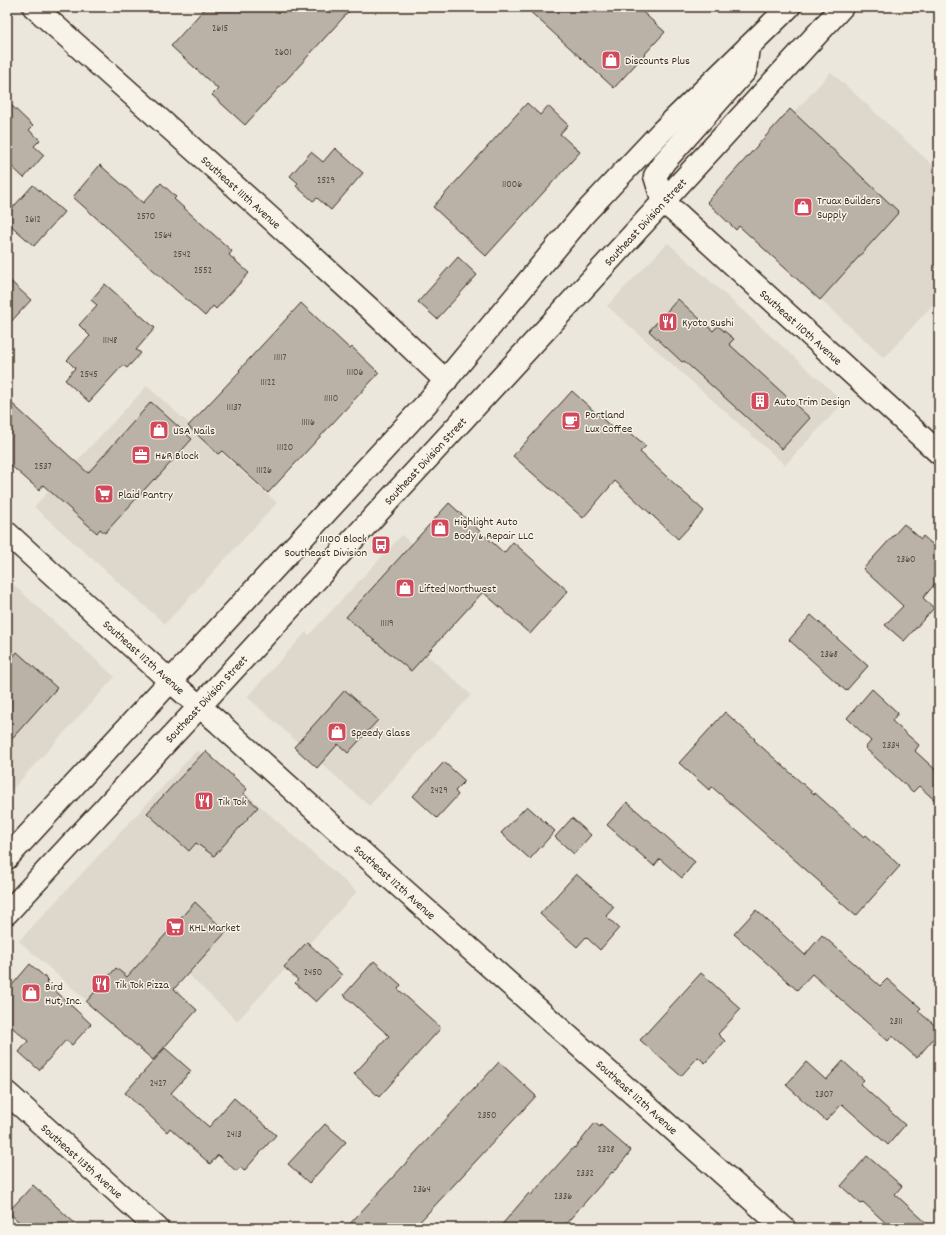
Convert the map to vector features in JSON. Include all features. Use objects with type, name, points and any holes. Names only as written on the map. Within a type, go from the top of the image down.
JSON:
[{"type":"main road","name":"Southeast 111th Avenue","points":[[34,7],[266,214],[446,381]]},
{"type":"main road","points":[[7,858],[446,381],[584,214],[662,131],[788,7]]},
{"type":"main road","name":"Southeast Division Street","points":[[7,913],[200,706],[842,7]]},
{"type":"main road","points":[[663,202],[655,176],[664,162],[745,72],[748,47]]},
{"type":"main road","name":"Southeast 110th Avenue","points":[[663,202],[939,453]]},
{"type":"main road","name":"Southeast 112th Avenue","points":[[7,534],[369,859],[784,1228]]},
{"type":"main road","name":"Southeast 113th Avenue","points":[[7,1093],[157,1228]]},
{"type":"shaded area","points":[[831,72],[939,171],[939,298],[884,358],[713,201]]},
{"type":"shaded area","points":[[668,243],[844,402],[785,465],[607,306]]},
{"type":"shaded area","points":[[147,386],[277,503],[165,624],[34,507]]},
{"type":"shaded area","points":[[402,535],[475,602],[427,655],[471,695],[369,806],[247,697],[306,632],[309,635]]},
{"type":"shaded area","points":[[7,579],[115,677],[7,795]]},
{"type":"shaded area","points":[[197,750],[357,892],[237,1021],[188,974],[129,1038],[19,941]]},
{"type":"building","points":[[206,7],[353,7],[245,125],[212,95],[218,89],[171,46]]},
{"type":"building","name":"Discounts Plus","points":[[525,7],[637,7],[665,32],[614,88]]},
{"type":"building","points":[[7,101],[33,126],[29,130],[40,140],[34,146],[44,155],[24,178],[7,162]]},
{"type":"building","points":[[527,103],[540,115],[548,106],[568,125],[560,134],[580,152],[486,256],[433,207]]},
{"type":"building","name":"Truax Builders Supply","points":[[790,109],[899,212],[820,300],[739,226],[736,230],[707,202]]},
{"type":"building","points":[[335,148],[363,173],[331,210],[317,198],[313,201],[296,186],[298,183],[290,176],[311,152],[323,162]]},
{"type":"building","points":[[100,165],[143,203],[161,183],[176,197],[174,199],[232,251],[229,255],[249,273],[216,309],[213,306],[205,316],[73,197]]},
{"type":"building","points":[[33,185],[64,212],[34,246],[7,222],[7,214]]},
{"type":"building","points":[[458,257],[477,275],[437,319],[418,302]]},
{"type":"building","points":[[7,278],[31,300],[7,326]]},
{"type":"building","points":[[105,284],[155,328],[136,350],[141,353],[127,368],[123,365],[89,402],[65,380],[75,368],[67,360],[90,336],[79,325],[97,305],[91,300]]},
{"type":"building","points":[[678,299],[713,331],[718,326],[734,339],[729,344],[810,418],[782,449],[684,361],[682,362],[649,331]]},
{"type":"building","points":[[301,303],[350,349],[352,347],[379,373],[268,493],[222,451],[218,454],[188,426]]},
{"type":"building","points":[[572,391],[617,432],[625,428],[646,446],[640,452],[704,511],[678,539],[615,481],[583,518],[513,456]]},
{"type":"building","points":[[7,399],[88,473],[151,402],[192,439],[105,533],[100,529],[97,533],[43,485],[39,490],[7,462]]},
{"type":"building","points":[[449,503],[504,553],[513,542],[568,591],[530,634],[483,592],[411,671],[346,617]]},
{"type":"building","points":[[904,524],[921,539],[923,536],[939,550],[939,579],[923,598],[934,608],[904,641],[885,625],[903,606],[863,569]]},
{"type":"building","points":[[811,615],[868,666],[846,691],[789,640]]},
{"type":"building","points":[[17,652],[57,688],[7,744],[7,664]]},
{"type":"building","points":[[872,689],[898,713],[892,721],[919,745],[915,751],[939,773],[939,804],[919,786],[913,792],[865,748],[871,741],[847,718]]},
{"type":"building","name":"Speedy Glass","points":[[345,690],[378,720],[348,753],[338,744],[317,768],[294,747]]},
{"type":"building","points":[[725,712],[814,794],[815,793],[864,837],[866,835],[900,866],[856,916],[712,787],[709,790],[679,763]]},
{"type":"building","name":"Tik Tok","points":[[205,751],[247,789],[243,794],[258,807],[214,856],[196,843],[189,851],[147,813]]},
{"type":"building","points":[[444,762],[465,781],[455,791],[458,795],[437,818],[413,796]]},
{"type":"building","points":[[627,802],[695,862],[682,878],[660,859],[654,866],[607,825]]},
{"type":"building","points":[[527,806],[555,831],[530,859],[501,833]]},
{"type":"building","points":[[572,818],[591,835],[574,854],[555,837]]},
{"type":"building","points":[[576,874],[614,907],[606,916],[619,928],[600,950],[586,937],[577,947],[540,914]]},
{"type":"building","points":[[195,902],[226,932],[174,989],[197,1010],[153,1060],[86,1002],[116,968],[127,977]]},
{"type":"building","points":[[756,910],[805,955],[822,935],[880,986],[887,979],[921,1008],[918,1011],[939,1029],[939,1032],[917,1058],[892,1036],[888,1041],[812,974],[797,990],[734,934]]},
{"type":"building","points":[[307,942],[342,975],[316,1002],[295,983],[298,980],[284,967]]},
{"type":"building","points":[[374,961],[401,985],[398,989],[441,1028],[379,1097],[354,1074],[389,1036],[344,995]]},
{"type":"building","points":[[30,964],[48,980],[46,982],[91,1024],[72,1045],[66,1040],[39,1070],[19,1052],[28,1041],[7,1023],[7,991]]},
{"type":"building","points":[[701,973],[741,1009],[718,1034],[725,1041],[705,1063],[698,1057],[681,1076],[640,1040]]},
{"type":"building","points":[[165,1048],[191,1071],[171,1093],[209,1127],[234,1098],[276,1135],[244,1171],[241,1167],[236,1171],[218,1155],[210,1164],[170,1128],[167,1132],[125,1093]]},
{"type":"building","points":[[843,1061],[864,1080],[860,1084],[905,1125],[888,1145],[842,1104],[826,1121],[786,1085],[806,1062],[826,1080]]},
{"type":"building","points":[[499,1062],[536,1096],[414,1228],[346,1228]]},
{"type":"building","points":[[595,1123],[600,1127],[601,1125],[631,1151],[613,1173],[612,1172],[562,1228],[499,1228],[529,1193],[531,1195],[574,1147],[575,1148]]},
{"type":"building","points":[[325,1124],[346,1142],[309,1183],[288,1164]]},
{"type":"building","points":[[867,1156],[902,1186],[895,1194],[932,1228],[891,1228],[863,1202],[861,1204],[841,1186]]},
{"type":"building","points":[[33,1185],[80,1228],[26,1228],[8,1212]]},
{"type":"place","name":"Discounts Plus","points":[[611,60]]},
{"type":"place","name":"Truax Builders Supply","points":[[803,207]]},
{"type":"place","name":"Kyoto Sushi","points":[[668,322]]},
{"type":"place","name":"Auto Trim Design","points":[[760,401]]},
{"type":"place","name":"Portland Lux Coffee","points":[[571,421]]},
{"type":"place","name":"USA Nails","points":[[159,430]]},
{"type":"place","name":"H&R Block","points":[[141,455]]},
{"type":"place","name":"Plaid Pantry","points":[[104,494]]},
{"type":"place","name":"Highlight Auto Body & Repair LLC","points":[[440,528]]},
{"type":"place","name":"11100 Block Southeast Division","points":[[381,545]]},
{"type":"place","name":"Lifted Northwest","points":[[405,588]]},
{"type":"place","name":"Speedy Glass","points":[[337,732]]},
{"type":"place","name":"Tik Tok","points":[[204,801]]},
{"type":"place","name":"KHL Market","points":[[175,927]]},
{"type":"place","name":"Tik Tok Pizza","points":[[101,984]]},
{"type":"place","name":"Bird Hut, Inc.","points":[[31,993]]}]
